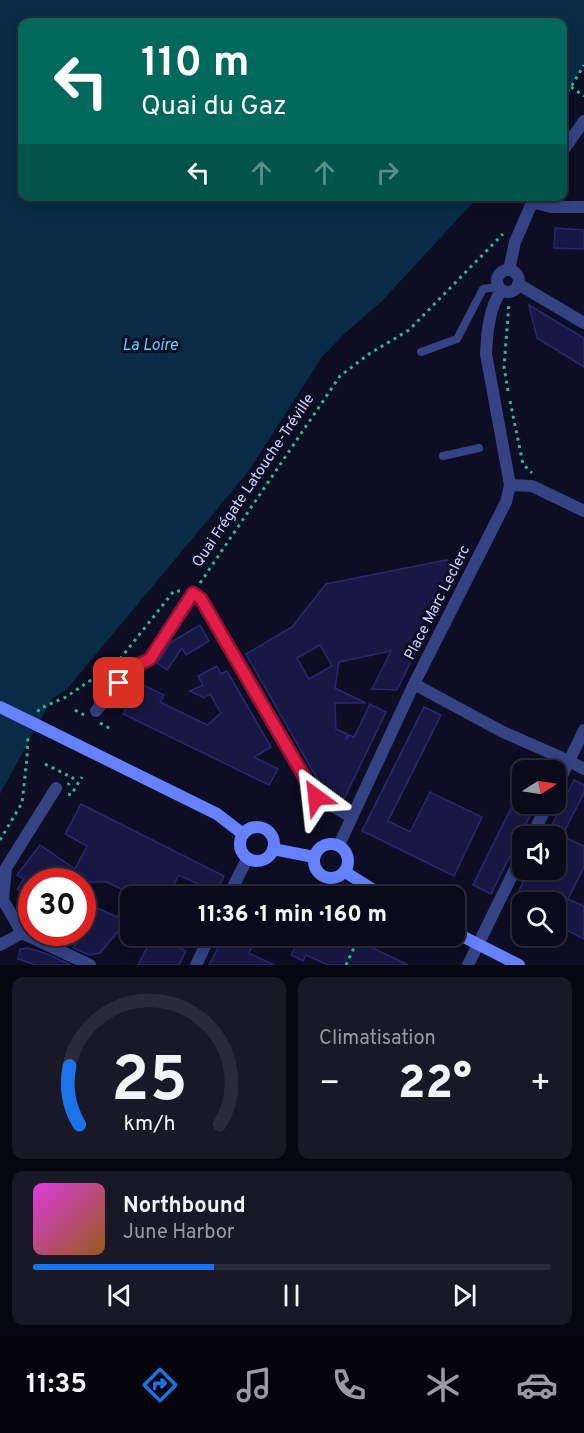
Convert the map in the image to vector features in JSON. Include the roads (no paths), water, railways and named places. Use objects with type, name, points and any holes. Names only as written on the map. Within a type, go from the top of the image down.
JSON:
[{"type":"main road","points":[[0,708],[217,814],[243,834]]},
{"type":"main road","points":[[253,827],[264,829],[272,837],[273,849],[263,861],[257,862],[247,859],[240,848],[240,840],[243,834],[253,827]]},
{"type":"main road","points":[[339,844],[349,857],[348,868],[333,878],[321,875],[316,870],[314,857],[321,846],[339,844]]},
{"type":"main road","points":[[273,849],[314,857]]},
{"type":"main road","points":[[345,872],[367,886]]},
{"type":"main road","points":[[465,937],[519,965]]},
{"type":"street","points":[[567,145],[584,121]]},
{"type":"street","points":[[509,270],[515,242],[533,201]]},
{"type":"street","points":[[538,201],[551,207],[584,207]]},
{"type":"street","points":[[584,323],[518,284],[516,274],[509,270],[500,273],[497,279],[499,289],[487,337],[486,354],[510,484],[532,486],[584,511]]},
{"type":"street","points":[[499,289],[511,292],[518,284]]},
{"type":"street","name":"Place Marc Leclerc","points":[[510,484],[506,502],[414,684],[501,731],[584,769]]},
{"type":"street","points":[[96,711],[130,669],[150,659],[193,593],[201,599],[316,797],[352,817]]},
{"type":"street","points":[[339,844],[414,684]]},
{"type":"street","points":[[566,767],[584,730]]},
{"type":"street","points":[[18,926],[3,900],[6,868],[56,788]]},
{"type":"street","points":[[234,886],[247,859]]},
{"type":"street","points":[[468,965],[512,875]]},
{"type":"street","points":[[0,945],[18,935]]},
{"type":"street","points":[[50,946],[90,965]]},
{"type":"street","points":[[196,965],[205,946]]},
{"type":"lane","points":[[421,351],[457,339],[483,289],[499,289]]},
{"type":"lane","points":[[443,456],[479,448]]},
{"type":"water","name":"La Loire","points":[[0,0],[584,0],[584,65],[567,92],[567,18],[18,18],[18,201],[474,201],[382,301],[322,357],[248,472],[67,689],[52,699],[0,794]]}]
